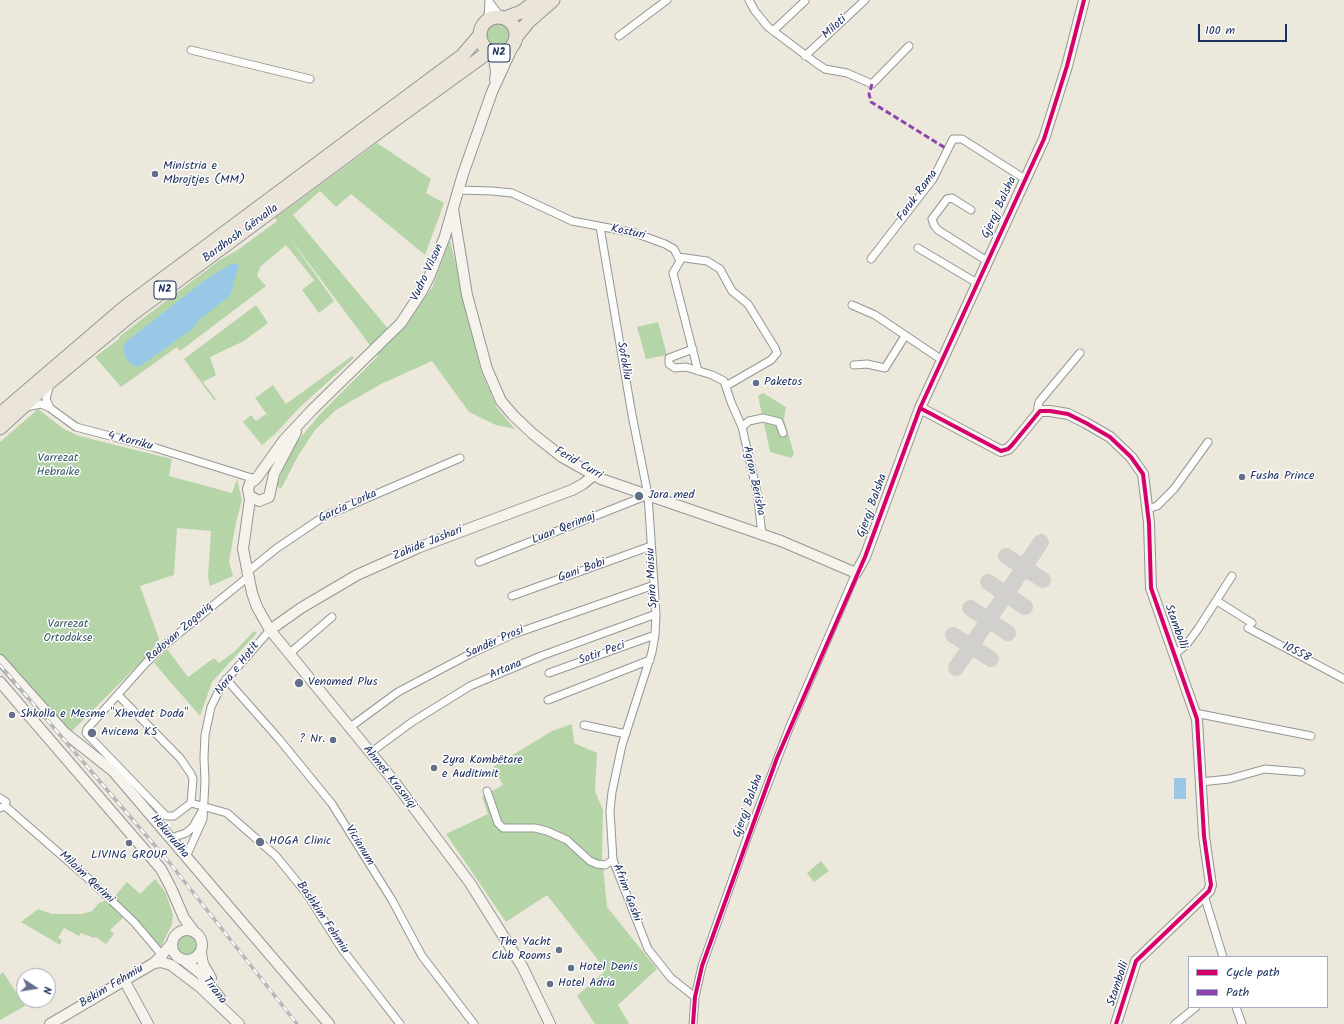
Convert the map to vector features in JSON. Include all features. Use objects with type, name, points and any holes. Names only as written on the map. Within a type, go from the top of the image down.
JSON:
[{"type":"highway","points":[[488,19],[521,12],[538,0]]},
{"type":"highway","name":"N2","points":[[488,19],[484,23],[480,35],[483,44],[492,52],[504,52],[529,21],[553,0]]},
{"type":"highway","name":"N2","points":[[503,17],[514,26],[514,41]]},
{"type":"highway","name":"Bardhosh Gërvalla","points":[[0,414],[60,361],[125,308],[462,56],[480,35]]},
{"type":"highway","name":"Bardhosh Gërvalla","points":[[0,428],[50,382],[131,315],[400,116],[492,52]]},
{"type":"main road","name":"Gjergj Balsha","points":[[856,573],[864,557],[920,408],[1044,139],[1058,96],[1084,0]]},
{"type":"main road","points":[[492,92],[514,41]]},
{"type":"main road","points":[[492,52],[496,72],[492,92]]},
{"type":"main road","name":"Vudro Vilson","points":[[255,479],[273,452],[304,418],[389,337],[412,308],[432,269],[492,92]]},
{"type":"main road","name":"Ferid Curri","points":[[453,209],[457,243],[474,324],[487,369],[496,393],[507,409],[533,434],[562,457],[594,475],[612,483],[762,534],[856,573]]},
{"type":"main road","points":[[920,408],[1001,451],[1008,449],[1012,445],[1037,413]]},
{"type":"main road","name":"Stambolli","points":[[1037,413],[1043,410],[1068,414],[1099,430],[1122,448],[1137,464],[1143,474],[1147,510],[1151,588],[1195,713],[1198,727],[1200,782],[1205,847],[1211,885],[1210,889],[1136,961],[1116,1024]]},
{"type":"main road","name":"Vudro Vilson","points":[[271,486],[278,465],[304,418]]},
{"type":"main road","name":"Zahide Jashari","points":[[270,630],[301,608],[357,575],[420,547],[572,490],[583,484],[594,475]]},
{"type":"main road","points":[[249,492],[255,500],[262,501],[269,497],[271,486],[267,480],[255,479]]},
{"type":"main road","name":"Ahmet Krasniqi","points":[[255,479],[250,483],[243,549],[247,575],[257,607],[270,630],[393,780],[470,883],[522,966],[550,1024]]},
{"type":"main road","name":"Ahmet Krasniqi","points":[[245,530],[253,513],[262,501]]},
{"type":"main road","name":"Hekurudha","points":[[0,660],[65,733],[112,771],[171,838],[328,1024]]},
{"type":"main road","points":[[0,682],[161,869],[184,918],[203,942],[201,953],[194,959],[182,960],[173,952],[172,943],[178,932],[174,897]]},
{"type":"main road","points":[[178,932],[193,930]]},
{"type":"main road","name":"Bekim Fehmiu","points":[[50,1024],[154,962],[172,943]]},
{"type":"main road","name":"Tirana","points":[[201,953],[205,970],[240,1024]]},
{"type":"main road","name":"Bekim Fehmiu","points":[[154,962],[182,960]]},
{"type":"main road","name":"Tirana","points":[[182,960],[200,973],[240,1024]]},
{"type":"main road","points":[[154,962],[171,964],[200,987],[240,1024]]},
{"type":"main road","points":[[124,980],[148,1024]]},
{"type":"street","points":[[619,36],[667,0]]},
{"type":"street","points":[[749,0],[762,20],[805,56],[825,69],[847,73],[872,84],[909,46]]},
{"type":"street","name":"Miloti","points":[[805,56],[865,0]]},
{"type":"street","points":[[774,31],[805,1]]},
{"type":"street","points":[[490,2],[503,17]]},
{"type":"street","points":[[488,19],[490,2]]},
{"type":"street","points":[[191,50],[310,79]]},
{"type":"street","name":"Faruk Rama","points":[[871,259],[933,179],[953,139],[962,139],[1025,179]]},
{"type":"street","name":"Kosturi","points":[[458,190],[492,191],[512,194],[572,221],[635,233],[652,238],[674,249],[678,257]]},
{"type":"street","points":[[971,210],[952,198],[947,199],[932,219],[938,230],[987,261]]},
{"type":"street","name":"Sofokliu","points":[[600,227],[632,415],[648,495]]},
{"type":"street","points":[[918,248],[977,283]]},
{"type":"street","points":[[693,349],[669,358],[669,364],[675,368],[682,366],[720,378],[726,386],[771,360],[777,353],[748,304],[732,291],[720,269],[707,261],[678,257],[680,261],[673,273],[693,349],[698,371]]},
{"type":"street","points":[[852,305],[875,315],[942,360]]},
{"type":"street","points":[[854,365],[867,364],[885,368],[905,336]]},
{"type":"street","points":[[1037,413],[1039,402],[1080,353]]},
{"type":"street","points":[[50,382],[46,399],[50,408]]},
{"type":"street","name":"Agron Berisha","points":[[726,386],[742,427],[758,500],[762,534]]},
{"type":"street","points":[[21,408],[38,404],[50,408]]},
{"type":"street","name":"4 Korriku","points":[[50,408],[70,425],[83,430],[156,448],[255,479]]},
{"type":"street","points":[[742,427],[749,421],[763,418],[780,422],[783,433]]},
{"type":"street","points":[[1147,510],[1157,506],[1174,489],[1208,442]]},
{"type":"street","name":"Garcia Lorka","points":[[247,575],[277,548],[323,517],[460,458]]},
{"type":"street","points":[[241,475],[244,478],[249,492]]},
{"type":"street","name":"Spiro Moisiu","points":[[613,860],[610,801],[626,734],[650,660],[655,635],[656,614],[648,495]]},
{"type":"street","name":"Luan Qerimaj","points":[[479,562],[648,495]]},
{"type":"street","name":"Gani Bobi","points":[[512,596],[651,546]]},
{"type":"street","name":"Gjergj Balsha","points":[[693,1024],[695,997],[706,954],[770,777],[856,573]]},
{"type":"street","name":"Radovan Zogoviq","points":[[191,803],[174,816],[166,816],[86,733],[89,725],[145,664],[178,633],[247,575]]},
{"type":"street","points":[[1174,655],[1193,637],[1232,576]]},
{"type":"street","name":"Sandër Prosi","points":[[349,728],[398,692],[468,655],[510,635],[654,585]]},
{"type":"street","name":"10558","points":[[1216,601],[1250,626],[1344,679]]},
{"type":"street","name":"Artana","points":[[370,753],[451,696],[476,683],[542,656],[656,614]]},
{"type":"street","points":[[290,653],[332,617]]},
{"type":"street","name":"Nora e Hotit","points":[[186,856],[200,828],[205,806],[205,735],[211,707],[217,692],[226,679],[270,630]]},
{"type":"street","name":"Sotir Peci","points":[[549,673],[655,635]]},
{"type":"street","points":[[548,700],[650,660]]},
{"type":"street","name":"Vicianum","points":[[226,679],[284,744],[335,809],[392,900],[425,961],[474,1024]]},
{"type":"street","points":[[118,695],[180,758],[193,779],[191,803]]},
{"type":"street","points":[[1195,713],[1311,736]]},
{"type":"street","points":[[584,726],[626,734]]},
{"type":"street","points":[[1200,782],[1229,779],[1265,769],[1301,772]]},
{"type":"street","name":"Afrim Gashi","points":[[487,792],[498,823],[503,828],[535,828],[547,831],[567,840],[586,858],[596,864],[605,865],[613,860],[614,867],[648,949],[671,978],[695,997]]},
{"type":"street","name":"Milaim Qerimi","points":[[0,798],[5,800],[2,807],[91,881],[134,922],[162,955]]},
{"type":"street","name":"Bashkim Fehmiu","points":[[191,803],[227,813],[276,856],[307,894],[342,949],[400,1024]]},
{"type":"street","name":"Nora e Hotit","points":[[171,838],[180,836],[193,827],[205,806]]},
{"type":"street","points":[[1204,895],[1223,956]]},
{"type":"street","points":[[1175,1024],[1195,1008]]},
{"type":"street","points":[[1236,1008],[1242,1024]]},
{"type":"green space","points":[[499,23],[507,27],[511,35],[507,43],[499,47],[491,43],[487,35],[491,27]]},
{"type":"green space","points":[[377,143],[431,179],[426,193],[444,203],[425,255],[351,194],[336,207],[320,191],[293,215],[395,337],[432,288],[450,240],[481,371],[497,408],[515,429],[496,425],[469,412],[432,361],[381,384],[336,410],[315,430],[298,456],[281,489],[276,485],[295,444],[321,413],[378,356],[287,234],[334,301],[319,313],[302,290],[314,280],[286,245],[260,267],[257,276],[266,286],[180,351],[177,347],[121,387],[95,357],[119,339],[120,336],[217,262],[239,249],[277,221],[275,218]]},
{"type":"green space","points":[[256,305],[268,323],[244,341],[210,357],[216,375],[203,382],[216,399],[214,400],[184,359]]},
{"type":"green space","points":[[658,322],[667,355],[646,359],[637,327]]},
{"type":"green space","points":[[352,356],[354,358],[299,408],[275,434],[262,445],[243,422],[251,415],[256,421],[266,414],[269,417],[255,398],[273,385],[286,404]]},
{"type":"green space","points":[[763,393],[786,407],[784,419],[794,454],[791,458],[770,452],[758,396]]},
{"type":"green space","points":[[38,409],[64,429],[79,436],[172,459],[169,476],[232,493],[237,479],[242,500],[236,522],[229,562],[233,576],[210,586],[208,577],[211,531],[177,528],[174,575],[140,586],[159,639],[150,653],[67,736],[0,656],[0,442]]},
{"type":"green space","points":[[254,631],[257,633],[212,682],[200,716],[154,663],[167,649],[188,677],[214,658],[219,663],[234,652]]},
{"type":"green space","points":[[572,724],[574,743],[597,753],[595,791],[603,810],[602,856],[607,907],[657,969],[618,1005],[629,1023],[627,1024],[595,1024],[577,996],[606,970],[547,895],[506,922],[446,834],[488,814],[482,797],[503,785],[493,767],[552,731]]},
{"type":"green space","points":[[821,861],[829,871],[814,882],[807,873]]},
{"type":"green space","points":[[155,879],[166,893],[173,915],[172,924],[160,949],[113,898],[127,882],[140,894]]},
{"type":"green space","points":[[107,900],[123,918],[110,930],[114,934],[106,944],[96,937],[94,938],[81,933],[79,936],[64,928],[58,938],[62,940],[60,945],[21,922],[38,909],[52,914],[82,914],[92,911],[99,903]]},
{"type":"green space","points":[[188,933],[196,936],[199,944],[196,952],[188,955],[180,952],[177,944],[180,936]]},
{"type":"green space","points":[[3,972],[16,992],[16,1008],[21,1008],[0,1020],[0,975]]},
{"type":"water","points":[[233,263],[239,265],[230,296],[201,318],[192,329],[163,350],[139,367],[133,366],[126,358],[123,348],[126,342],[205,280]]},
{"type":"water","points":[[1174,778],[1186,778],[1186,799],[1174,799]]},
{"type":"taxiway","points":[[956,668],[1041,542]]},
{"type":"taxiway","points":[[1006,556],[1043,580]]},
{"type":"taxiway","points":[[988,582],[1025,607]]},
{"type":"taxiway","points":[[970,608],[1008,633]]},
{"type":"taxiway","points":[[953,635],[991,659]]},
{"type":"railway","points":[[0,665],[169,862],[297,1024]]},
{"type":"marked path","points":[[872,84],[869,94],[871,102],[947,149]]},
{"type":"cycle path","points":[[693,1024],[695,997],[702,966],[777,758],[865,557],[920,408],[1044,139],[1067,66],[1084,0]]},
{"type":"cycle path","points":[[920,408],[1001,451],[1008,449],[1012,445],[1040,411],[1068,414],[1110,437],[1131,457],[1143,474],[1149,523],[1151,588],[1197,719],[1204,836],[1211,885],[1209,891],[1136,961],[1116,1024]]},
{"type":"place","name":"Ministria e Mbrojtjes (MM)","points":[[155,174]]},
{"type":"place","name":"Paketos","points":[[756,383]]},
{"type":"place","name":"Fusha Prince","points":[[1242,477]]},
{"type":"place","name":"Jora med","points":[[639,496]]},
{"type":"place","name":"Venomed Plus","points":[[299,683]]},
{"type":"place","name":"Shkolla e Mesme \"Xhevdet Doda\"","points":[[12,715]]},
{"type":"place","name":"Avicena KS","points":[[92,733]]},
{"type":"place","name":"? Nr.","points":[[333,740]]},
{"type":"place","name":"Zyra Kombëtare e Auditimit","points":[[434,768]]},
{"type":"place","name":"HOGA Clinic","points":[[260,842]]},
{"type":"place","name":"LIVING GROUP","points":[[129,843]]},
{"type":"place","name":"The Yacht Club Rooms","points":[[559,950]]},
{"type":"place","name":"Hotel Denis","points":[[571,968]]},
{"type":"place","name":"Hotel Adria","points":[[550,984]]},
{"type":"park label","name":"Varrezat Hebraike","points":[[58,466]]},
{"type":"park label","name":"Varrezat Ortodokse","points":[[68,632]]}]
